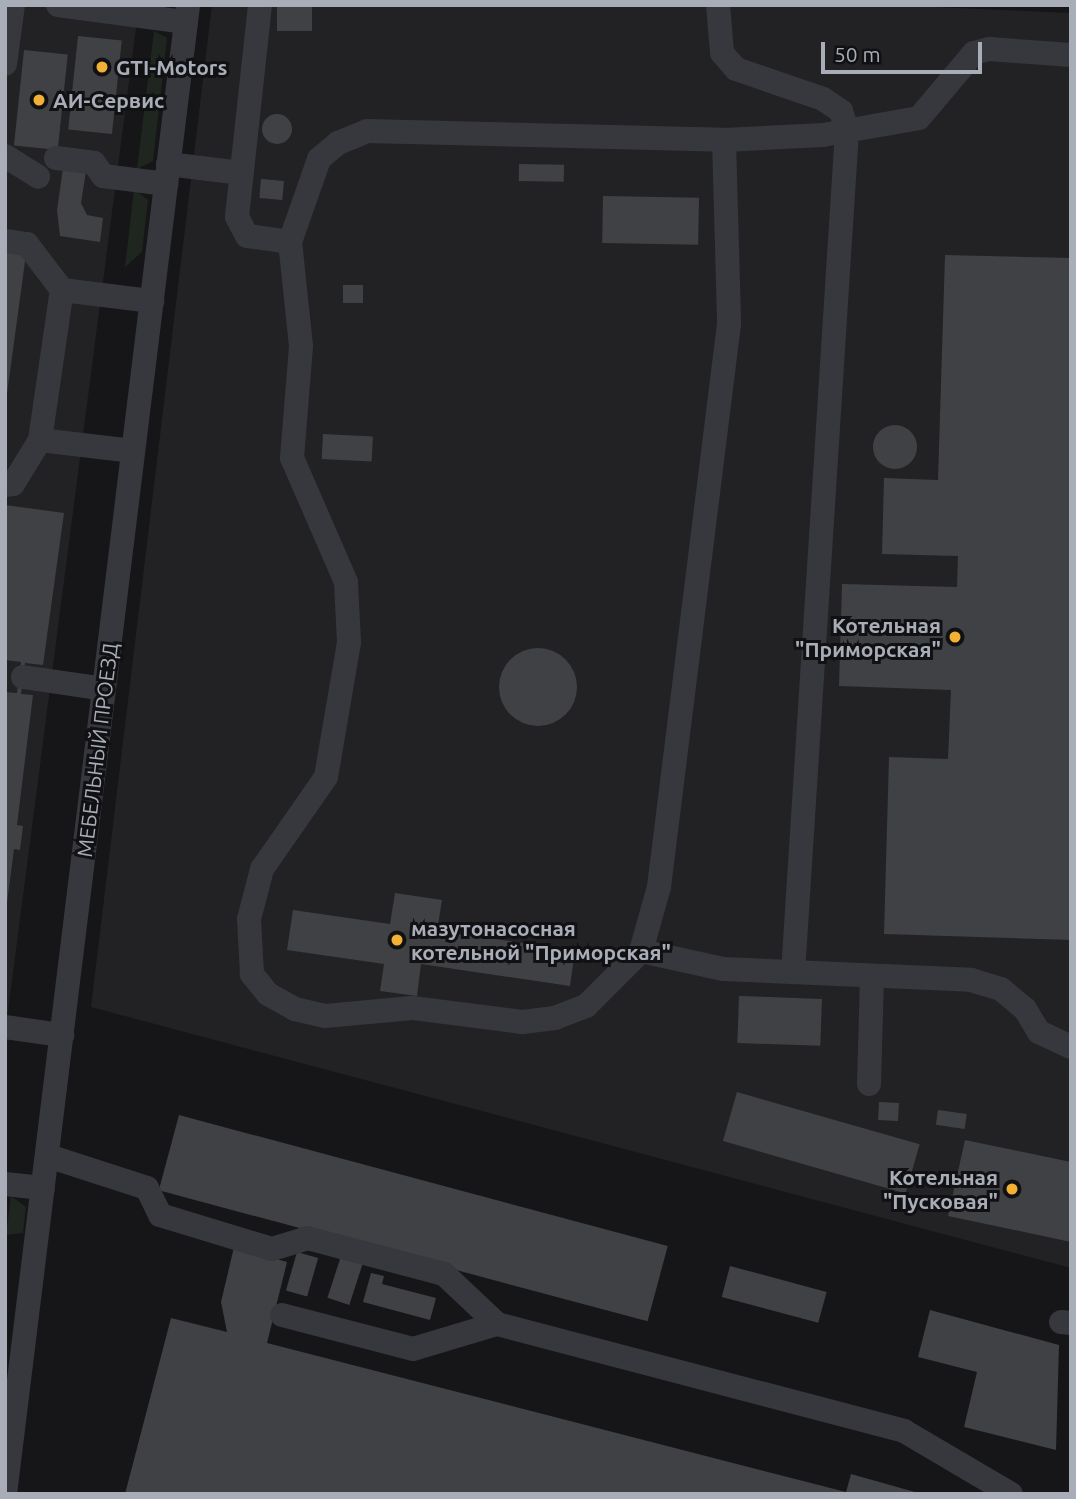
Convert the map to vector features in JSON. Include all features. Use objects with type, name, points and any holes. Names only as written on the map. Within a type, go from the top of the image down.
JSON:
[{"type":"street","points":[[6,51],[13,5]]},
{"type":"street","points":[[58,5],[187,13]]},
{"type":"street","points":[[260,5],[241,173],[239,228],[259,240],[290,242]]},
{"type":"street","points":[[718,5],[722,53],[736,69],[823,99],[841,111],[847,131],[793,972]]},
{"type":"street","name":"МЕБЕЛЬНЫЙ ПРОЕЗД","points":[[5,1494],[187,13]]},
{"type":"street","points":[[724,140],[729,324],[659,887],[641,951],[586,1006],[555,1018],[522,1022],[412,1008],[325,1016],[268,994],[252,974],[253,894],[262,869],[326,777],[351,614],[337,556],[292,458],[301,346],[290,242],[319,159],[338,143],[367,131],[724,140],[847,131],[919,118],[974,52],[989,48],[1071,55]]},
{"type":"street","points":[[5,156],[38,177]]},
{"type":"street","points":[[56,158],[94,163],[103,176],[241,173]]},
{"type":"street","points":[[5,241],[27,244],[62,290],[40,440],[13,484],[5,485]]},
{"type":"street","points":[[62,290],[152,301]]},
{"type":"street","points":[[40,440],[133,451]]},
{"type":"street","points":[[16,676],[104,689]]},
{"type":"street","points":[[641,951],[723,969],[971,980],[1001,989],[1025,1009],[1039,1032],[1071,1047]]},
{"type":"street","points":[[869,1084],[872,976]]},
{"type":"street","points":[[5,1027],[62,1035]]},
{"type":"street","points":[[48,1156],[148,1188],[160,1215],[272,1249],[307,1238],[444,1274],[497,1324],[904,1431],[1011,1494]]},
{"type":"street","points":[[5,1184],[43,1188]]},
{"type":"street","points":[[282,1315],[412,1349],[497,1324]]},
{"type":"shaded area","points":[[5,5],[139,5],[5,1034]]},
{"type":"shaded area","points":[[212,5],[889,5],[1071,13],[1071,1268],[91,1007]]},
{"type":"shaded area","points":[[154,31],[167,38],[153,161],[137,169]]},
{"type":"shaded area","points":[[134,189],[148,200],[142,252],[125,267]]},
{"type":"shaded area","points":[[11,1196],[26,1207],[23,1233],[6,1235]]},
{"type":"building","points":[[277,5],[312,5],[312,31],[277,31]]},
{"type":"building","points":[[78,36],[122,41],[112,134],[68,129]]},
{"type":"building","name":"АИ-Сервис","points":[[24,50],[68,55],[58,150],[14,145]]},
{"type":"building","points":[[277,114],[283,115],[291,123],[291,135],[283,143],[277,144],[271,143],[263,135],[262,129],[263,123],[271,115]]},
{"type":"building","points":[[519,164],[564,165],[564,182],[519,181]]},
{"type":"building","points":[[63,168],[86,171],[81,203],[87,215],[103,218],[100,242],[60,236],[57,210]]},
{"type":"building","points":[[261,179],[284,181],[282,200],[259,198]]},
{"type":"building","points":[[603,196],[699,198],[698,245],[602,243]]},
{"type":"building","points":[[5,251],[26,254],[7,394],[5,394]]},
{"type":"building","name":"Котельная \"Приморская\"","points":[[945,255],[1071,258],[1071,940],[884,934],[889,757],[948,759],[951,690],[839,686],[842,584],[957,587],[958,556],[882,554],[884,478],[938,480]]},
{"type":"building","points":[[343,285],[363,285],[363,303],[343,303]]},
{"type":"building","points":[[895,425],[904,426],[911,431],[916,438],[916,456],[911,463],[904,468],[895,469],[886,468],[879,463],[874,456],[873,447],[874,438],[879,431],[886,426]]},
{"type":"building","points":[[323,434],[373,437],[372,462],[322,459]]},
{"type":"building","points":[[5,505],[64,513],[43,665],[25,663],[21,694],[33,695],[17,825],[23,826],[20,850],[14,849],[7,903],[5,692],[17,693],[21,662],[5,660]]},
{"type":"building","points":[[538,648],[553,651],[566,659],[574,672],[577,687],[574,702],[566,715],[553,723],[538,726],[523,723],[510,715],[502,702],[499,687],[502,672],[510,659],[523,651]]},
{"type":"building","name":"мазутонасосная котельной \"Приморская\"","points":[[395,893],[442,900],[437,931],[575,950],[570,986],[421,964],[417,996],[380,991],[384,964],[287,950],[293,910],[390,924]]},
{"type":"building","points":[[739,996],[822,999],[820,1046],[737,1043]]},
{"type":"building","points":[[737,1092],[920,1144],[906,1193],[723,1141]]},
{"type":"building","points":[[879,1102],[899,1103],[898,1121],[878,1120]]},
{"type":"building","points":[[938,1110],[967,1114],[965,1129],[936,1125]]},
{"type":"building","points":[[179,1115],[668,1246],[648,1321],[159,1190]]},
{"type":"building","name":"Котельная \"Пусковая\"","points":[[965,1140],[1071,1162],[1071,1242],[948,1216]]},
{"type":"building","points":[[234,1247],[287,1262],[267,1343],[846,1492],[851,1474],[922,1494],[125,1494],[171,1318],[227,1332],[221,1302]]},
{"type":"building","points":[[297,1252],[318,1258],[307,1297],[286,1290]]},
{"type":"building","points":[[341,1256],[363,1263],[349,1305],[327,1298]]},
{"type":"building","points":[[730,1266],[827,1292],[818,1323],[722,1297]]},
{"type":"building","points":[[371,1273],[384,1276],[382,1284],[436,1298],[430,1320],[363,1302]]},
{"type":"building","points":[[930,1310],[1059,1345],[1056,1450],[964,1427],[977,1372],[918,1357]]},
{"type":"place","name":"GTI-Motors","points":[[102,67]]},
{"type":"place","name":"АИ-Сервис","points":[[39,100]]},
{"type":"place","name":"Котельная \"Приморская\"","points":[[955,637]]},
{"type":"place","name":"мазутонасосная котельной \"Приморская\"","points":[[397,940]]},
{"type":"place","name":"Котельная \"Пусковая\"","points":[[1012,1189]]}]
